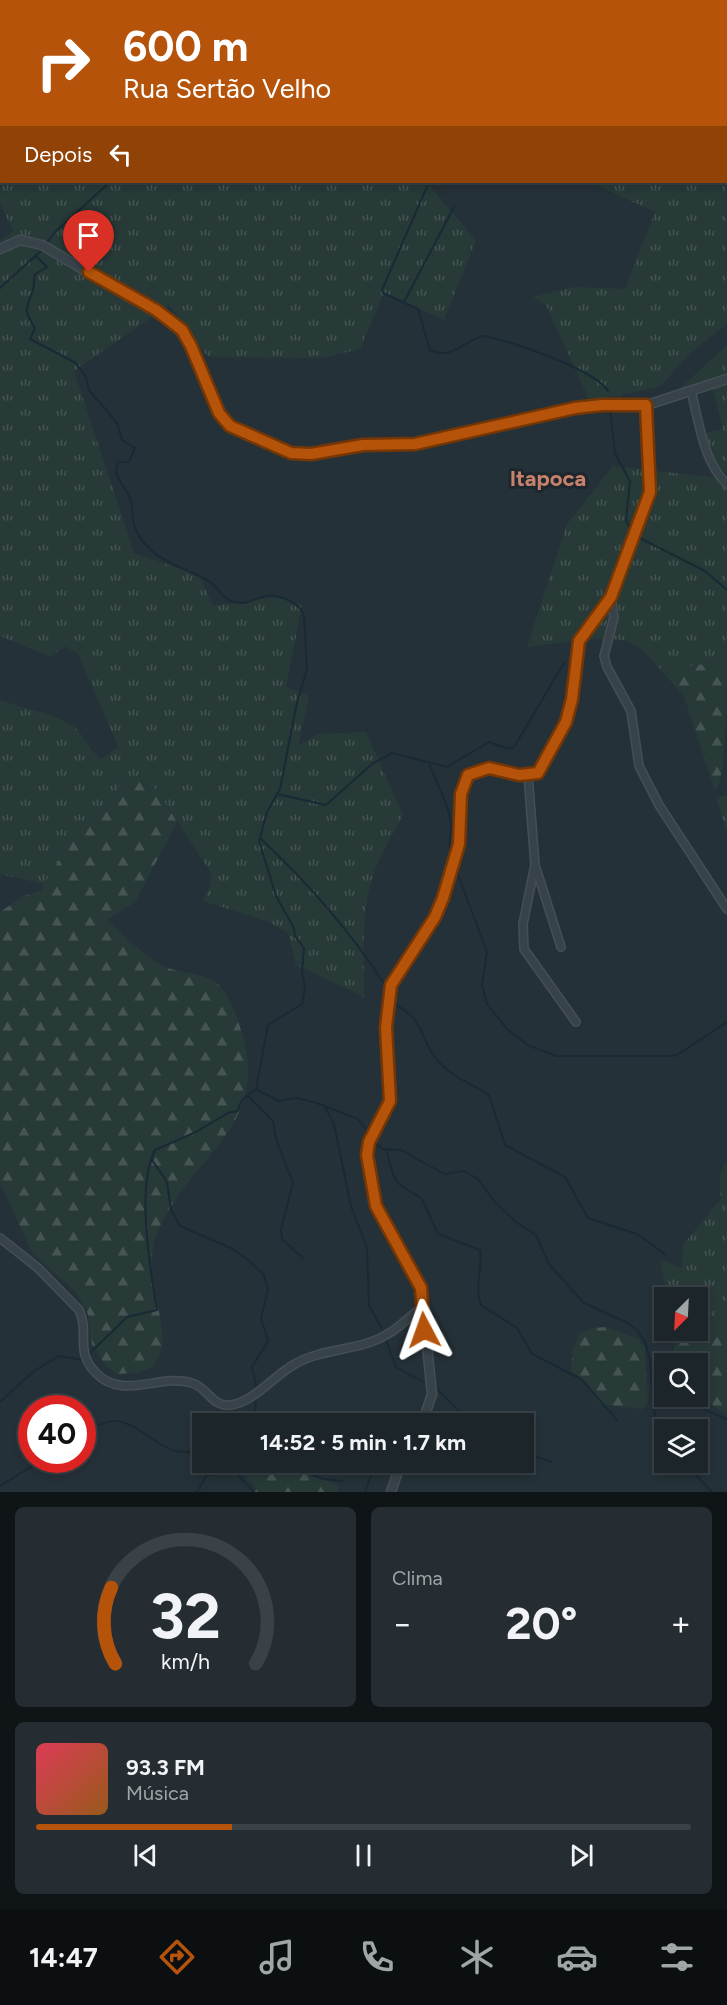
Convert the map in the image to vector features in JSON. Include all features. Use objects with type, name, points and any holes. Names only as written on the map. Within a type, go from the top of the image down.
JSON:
[{"type":"street","points":[[0,249],[20,240],[46,247],[174,323],[191,346],[223,420],[236,429],[298,454],[363,445],[415,444],[575,408],[602,405],[646,405],[727,379]]},
{"type":"street","points":[[691,391],[708,453],[717,473],[727,483]]},
{"type":"street","points":[[426,1413],[432,1394],[421,1288],[376,1206],[367,1155],[369,1142],[390,1101],[386,1027],[391,985],[435,917],[443,898],[459,844],[461,794],[468,775],[489,768],[519,775],[538,773],[566,722],[572,699],[579,641],[611,597],[650,492],[646,405]]},
{"type":"street","points":[[611,597],[614,616],[604,650],[605,662],[631,711],[639,766],[659,805],[727,909]]},
{"type":"street","points":[[528,774],[536,865],[561,948]]},
{"type":"street","points":[[536,865],[523,924],[524,949],[576,1022]]},
{"type":"street","points":[[0,1238],[38,1268],[79,1310],[83,1317],[84,1356],[98,1376],[127,1387],[173,1380],[194,1383],[221,1405],[231,1405],[252,1394],[295,1363],[386,1336],[422,1307]]},
{"type":"street","points":[[391,1492],[397,1473]]},
{"type":"green space","points":[[1,183],[427,183],[476,240],[444,320],[384,293],[360,349],[322,358],[208,357],[169,305],[74,371],[134,553],[199,575],[213,606],[277,597],[302,605],[286,687],[309,696],[298,746],[318,734],[366,732],[403,815],[377,864],[368,895],[364,939],[364,997],[296,965],[288,933],[269,922],[203,901],[210,886],[211,873],[158,792],[144,777],[130,777],[122,783],[108,804],[77,832],[44,884],[0,874],[0,700],[63,720],[80,733],[102,759],[118,747],[78,653],[64,646],[51,657],[0,636],[0,241],[13,231],[0,203]]},
{"type":"green space","points":[[591,183],[726,183],[727,324],[692,352],[659,387],[590,401],[546,305],[533,297],[574,287],[625,289],[655,212]]},
{"type":"green space","points":[[727,345],[727,475],[713,456],[705,433],[723,429],[712,386],[675,393]]},
{"type":"green space","points":[[613,466],[727,479],[727,661],[686,667],[666,676],[645,652],[627,641],[599,639],[527,647],[567,524]]},
{"type":"green space","points":[[727,661],[724,751],[719,783],[715,791],[684,696],[666,676],[676,668]]},
{"type":"green space","points":[[131,776],[144,777],[158,792],[177,822],[135,902],[107,920],[152,960],[174,970],[205,977],[219,985],[227,995],[236,1015],[248,1067],[245,1094],[236,1119],[170,1208],[157,1234],[151,1263],[162,1331],[160,1354],[153,1367],[136,1373],[117,1374],[106,1366],[92,1345],[88,1314],[75,1291],[32,1253],[0,1182],[0,912],[24,896],[43,890],[42,883],[44,884],[77,832],[108,804],[122,783]]},
{"type":"green space","points":[[727,795],[727,832],[716,798]]},
{"type":"green space","points":[[727,1162],[727,1203],[721,1199],[720,1174]]},
{"type":"green space","points":[[721,1199],[727,1203],[727,1325],[708,1324],[708,1287],[665,1287],[660,1259],[682,1268],[683,1245]]},
{"type":"green space","points":[[708,1324],[727,1325],[727,1415],[708,1402],[708,1353],[674,1353],[675,1341],[708,1341]]},
{"type":"green space","points":[[606,1327],[638,1339],[645,1348],[648,1401],[642,1409],[599,1404],[589,1385],[571,1371],[573,1350],[579,1334],[593,1328]]},
{"type":"green space","points":[[243,1473],[312,1473],[337,1485],[339,1492],[254,1492],[257,1489]]},
{"type":"waterway","points":[[46,244],[54,233],[109,183]]},
{"type":"waterway","points":[[429,183],[382,290],[383,293],[418,309],[430,350],[445,353],[485,336],[532,350],[570,366],[587,374],[608,391]]},
{"type":"waterway","points":[[404,302],[454,207]]},
{"type":"waterway","points":[[0,288],[43,249]]},
{"type":"waterway","points":[[36,256],[47,267],[35,274],[33,291],[27,307],[27,314],[35,328],[30,339],[76,363],[86,377],[89,390],[117,423],[122,440],[135,448],[129,462],[118,462],[116,472],[131,501],[134,525],[141,539],[156,554],[207,580],[231,601],[245,603],[271,596],[294,603],[304,616],[307,669],[296,707],[280,789],[267,812],[259,841],[276,896],[294,928],[295,936],[304,948],[302,971],[305,987],[302,1004],[268,1025],[256,1089],[242,1100],[237,1111],[228,1113],[194,1133],[155,1150],[149,1166],[145,1206],[148,1251],[157,1310],[127,1317],[87,1356]]},
{"type":"waterway","points":[[610,409],[615,453],[630,481],[626,520],[632,532]]},
{"type":"waterway","points":[[640,538],[705,571],[727,590]]},
{"type":"waterway","points":[[277,794],[326,805],[372,764],[392,753],[447,767],[489,742],[509,749],[514,747],[564,663]]},
{"type":"waterway","points":[[429,763],[449,815],[452,856]]},
{"type":"waterway","points":[[260,838],[326,906],[356,943],[383,982]]},
{"type":"waterway","points":[[457,872],[487,952],[482,985],[487,1004],[507,1029],[528,1045],[556,1056],[671,1056],[677,1055],[727,1022]]},
{"type":"waterway","points":[[396,1005],[413,1018],[434,1056],[446,1069],[489,1095],[505,1145],[565,1177],[588,1218],[637,1234],[666,1255]]},
{"type":"waterway","points":[[256,1089],[279,1101],[296,1098],[314,1102],[358,1119],[368,1132]]},
{"type":"waterway","points":[[248,1096],[273,1121],[276,1139],[293,1183],[281,1229],[282,1239],[304,1259]]},
{"type":"waterway","points":[[325,1107],[334,1124],[351,1206],[367,1248],[369,1305],[382,1329]]},
{"type":"waterway","points":[[374,1141],[382,1149],[401,1150],[444,1174],[464,1171],[478,1179],[494,1201],[516,1222],[536,1235],[549,1264],[584,1303],[628,1323],[637,1330],[645,1342],[650,1360],[656,1419]]},
{"type":"waterway","points":[[386,1149],[393,1175],[399,1184],[422,1199],[438,1234],[480,1250],[478,1291],[481,1305],[517,1328],[532,1354],[581,1379],[617,1420]]},
{"type":"waterway","points":[[152,1160],[167,1182],[171,1210],[180,1226],[231,1248],[264,1275],[268,1289],[261,1318],[268,1341],[252,1367],[257,1390]]},
{"type":"waterway","points":[[386,1340],[396,1367],[423,1382]]},
{"type":"waterway","points":[[0,1402],[34,1371],[59,1356],[83,1360]]},
{"type":"waterway","points":[[650,1360],[654,1363]]},
{"type":"waterway","points":[[437,1389],[461,1413]]},
{"type":"waterway","points":[[255,1413],[256,1398]]},
{"type":"waterway","points":[[701,1407],[727,1419]]},
{"type":"waterway","points":[[96,1426],[117,1421],[137,1429],[167,1448],[192,1451]]},
{"type":"waterway","points":[[534,1456],[552,1462]]},
{"type":"waterway","points":[[0,1486],[21,1473]]},
{"type":"waterway","points":[[197,1492],[207,1475],[227,1473]]},
{"type":"waterway","points":[[237,1473],[254,1492]]},
{"type":"waterway","points":[[307,1473],[323,1479],[343,1481]]},
{"type":"waterway","points":[[365,1492],[372,1473]]},
{"type":"waterway","points":[[694,1473],[712,1492]]},
{"type":"district","name":"Itapoca","points":[[548,478]]},
{"type":"route","points":[[89,272],[156,310],[182,330],[223,420],[236,429],[291,453],[311,454],[363,445],[408,445],[575,408],[602,405],[646,405],[650,492],[611,597],[579,641],[572,699],[566,722],[538,773],[519,775],[489,768],[477,770],[468,775],[461,794],[462,815],[459,844],[443,898],[435,917],[391,985],[386,1027],[390,1101],[369,1142],[367,1155],[376,1206],[421,1288],[424,1330]]}]
